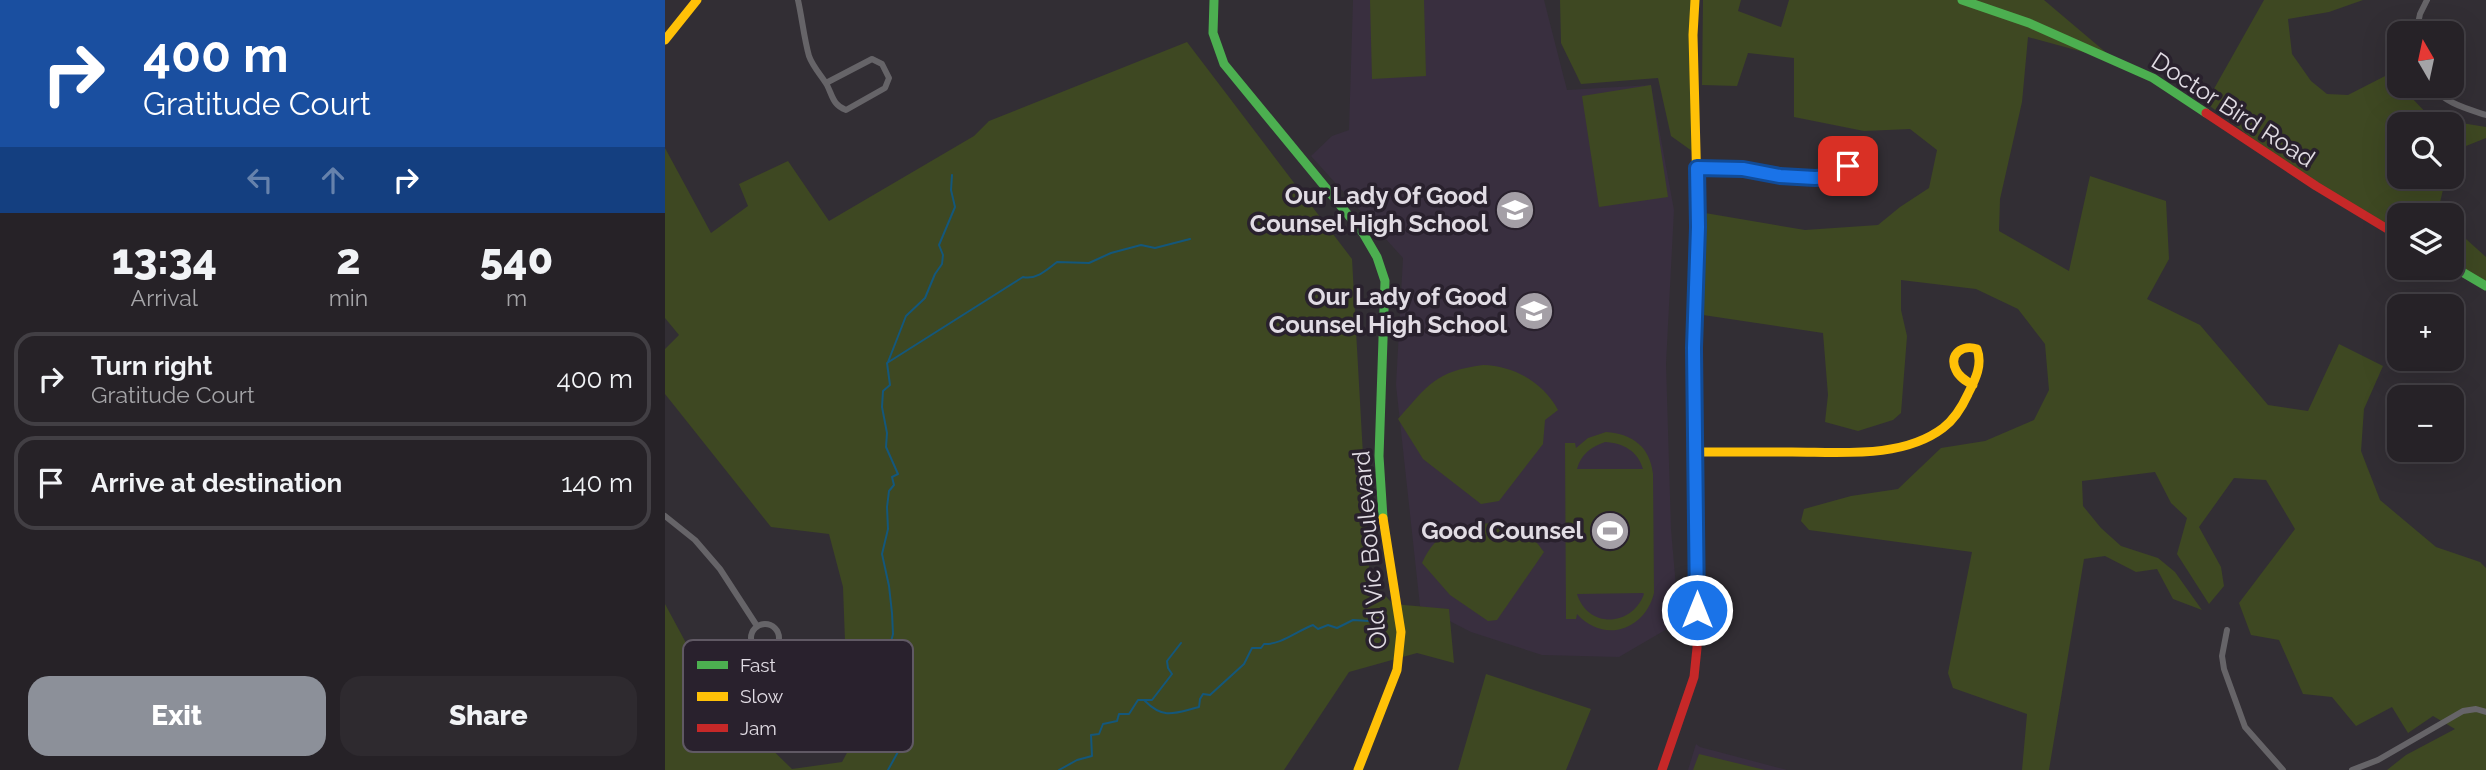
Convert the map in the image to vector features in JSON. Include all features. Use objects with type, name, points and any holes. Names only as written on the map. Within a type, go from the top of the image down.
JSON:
[{"type":"street","points":[[665,40],[697,0]]},
{"type":"street","points":[[798,0],[809,56],[826,83],[833,102],[846,110],[885,88],[889,78],[882,64],[872,60],[826,83]]},
{"type":"street","name":"Old Vic Boulevard","points":[[1214,0],[1212,32],[1224,64],[1363,233],[1377,257],[1385,281],[1386,320],[1379,456],[1381,502],[1401,632],[1397,670],[1358,770]]},
{"type":"street","points":[[1663,770],[1694,677],[1698,590],[1694,348],[1698,219],[1693,35],[1695,0]]},
{"type":"street","name":"Doctor Bird Road","points":[[1962,0],[2029,23],[2153,78],[2316,186],[2387,229]]},
{"type":"street","points":[[2419,21],[2427,0]]},
{"type":"street","points":[[2444,98],[2459,107],[2486,115]]},
{"type":"street","points":[[1697,168],[1743,169],[1780,176],[1815,178],[1829,177],[1848,166]]},
{"type":"street","points":[[2464,273],[2486,286]]},
{"type":"street","points":[[1696,452],[1858,452],[1912,444],[1952,419],[1962,409],[1973,385]]},
{"type":"street","points":[[665,516],[695,540],[720,569],[757,626]]},
{"type":"street","points":[[753,640],[752,632],[757,626],[769,624],[778,631],[780,640]]},
{"type":"street","points":[[2227,630],[2224,669],[2245,727],[2283,770]]},
{"type":"street","points":[[2352,770],[2378,760],[2450,716],[2476,709],[2486,712]]},
{"type":"shaded area","name":"Our Lady of Good Counsel High School","points":[[1353,0],[1544,0],[1567,90],[1651,85],[1674,210],[1666,364],[1671,529],[1679,622],[1619,657],[1542,655],[1471,632],[1420,606],[1396,385],[1403,258],[1311,156],[1332,136],[1349,130]]},
{"type":"shaded area","points":[[1696,744],[1700,747],[1787,770],[1688,770]]},
{"type":"green space","points":[[1370,0],[1424,0],[1426,76],[1372,79]]},
{"type":"green space","points":[[1560,0],[1695,0],[1692,151],[1671,136],[1658,78],[1581,84],[1561,43]]},
{"type":"green space","points":[[1703,0],[1741,0],[1738,11],[1781,27],[1789,0],[2044,0],[2116,61],[2028,37],[2022,102],[2000,199],[1999,231],[2069,271],[2090,176],[2166,201],[2169,259],[2147,299],[2200,325],[2268,405],[2308,411],[2339,344],[2383,366],[2364,409],[2361,451],[2380,500],[2436,547],[2480,562],[2486,568],[2486,770],[2387,770],[2406,755],[2455,729],[2433,716],[2408,733],[2392,707],[2356,726],[2332,697],[2303,694],[2279,640],[2251,635],[2239,603],[2295,529],[2266,480],[2234,478],[2199,527],[2221,567],[2224,586],[2209,604],[2177,554],[2187,518],[2171,503],[2155,472],[2082,481],[2083,506],[2101,528],[2121,546],[2158,558],[2175,572],[2202,610],[2173,599],[2157,569],[2136,572],[2105,556],[2084,559],[2049,770],[2022,770],[2027,714],[1953,688],[1948,673],[1972,552],[1809,530],[1801,521],[1804,509],[1851,496],[1898,489],[1941,448],[1985,441],[2034,420],[2049,390],[2045,344],[2018,309],[1976,289],[1901,280],[1901,310],[1907,336],[1901,413],[1893,420],[1858,431],[1825,422],[1828,395],[1823,333],[1703,315],[1705,213],[1805,230],[1878,225],[1929,188],[1937,150],[1910,129],[1864,131],[1794,117],[1794,58],[1748,53],[1737,86],[1702,85]]},
{"type":"green space","points":[[2264,0],[2363,0],[2329,12],[2288,19],[2292,54],[2311,81],[2327,94],[2348,95],[2387,75],[2387,98],[2412,98],[2425,112],[2387,112],[2387,189],[2443,189],[2440,203],[2387,203],[2387,228],[2295,171],[2206,103]]},
{"type":"green space","points":[[1187,42],[1352,259],[1370,580],[1393,604],[1449,609],[1454,663],[1417,653],[1349,672],[1284,770],[665,770],[665,604],[684,640],[683,752],[775,752],[792,769],[842,762],[847,752],[913,752],[913,640],[845,640],[843,587],[829,534],[771,527],[665,394],[665,349],[679,335],[665,318],[665,148],[711,233],[748,206],[739,184],[788,161],[829,221],[974,136],[989,121]]},
{"type":"green space","points":[[1651,85],[1668,197],[1599,207],[1582,96]]},
{"type":"green space","points":[[2464,123],[2486,127],[2486,138],[2464,147]]},
{"type":"green space","points":[[2464,238],[2486,257],[2486,286],[2464,273]]},
{"type":"green space","points":[[1483,365],[1506,369],[1527,377],[1544,391],[1558,410],[1545,420],[1543,444],[1499,501],[1481,504],[1423,459],[1398,419],[1417,397],[1443,376]]},
{"type":"green space","name":"Good Counsel","points":[[1606,432],[1632,439],[1644,449],[1653,474],[1654,593],[1642,616],[1622,629],[1599,629],[1577,614],[1576,619],[1566,619],[1565,443],[1575,443],[1576,448],[1588,438]],"holes":[[[1605,442],[1629,449],[1643,469],[1577,469],[1587,452]],[[1643,593],[1644,594],[1630,613],[1610,620],[1590,613],[1577,594]]]},
{"type":"green space","points":[[1492,523],[1522,531],[1533,538],[1544,552],[1497,620],[1488,621],[1450,595],[1422,563],[1434,543],[1450,532]]},
{"type":"green space","points":[[1486,674],[1591,709],[1566,770],[1458,770]]},
{"type":"green space","points":[[1699,754],[1765,770],[1693,770]]},
{"type":"waterway","points":[[888,362],[906,316],[925,298],[942,264],[943,255],[939,245],[955,207],[951,190],[952,175]]},
{"type":"waterway","points":[[892,640],[892,613],[882,554],[888,529],[889,491],[894,485],[892,477],[898,474],[886,447],[887,433],[882,407],[883,391],[890,385],[887,363],[1023,277],[1037,276],[1057,262],[1089,263],[1111,253],[1141,245],[1155,248],[1190,239]]},
{"type":"waterway","points":[[1145,701],[1164,713],[1199,707],[1203,694],[1210,695],[1244,664],[1252,648],[1261,648],[1264,644],[1283,640],[1313,625],[1318,629],[1328,625],[1337,628],[1353,620],[1369,621]]},
{"type":"waterway","points":[[1059,770],[1077,760],[1092,756],[1091,735],[1099,734],[1103,724],[1117,721],[1119,714],[1129,714],[1138,700],[1152,700],[1172,674],[1167,661],[1181,643]]},
{"type":"waterway","points":[[888,770],[898,752]]},
{"type":"traffic: fast","points":[[1214,0],[1213,33],[1224,64],[1363,233],[1377,257],[1385,281],[1379,456],[1383,518]]},
{"type":"traffic: fast","points":[[1962,0],[2029,23],[2153,78],[2206,113]]},
{"type":"traffic: fast","points":[[2464,273],[2486,286]]},
{"type":"traffic: slow","points":[[665,40],[697,0]]},
{"type":"traffic: slow","points":[[1695,0],[1693,35],[1697,190]]},
{"type":"traffic: slow","points":[[1696,452],[1850,453],[1909,445],[1943,428],[1966,399],[1971,389],[1973,383],[1979,367],[1979,355],[1977,349],[1962,349],[1955,355],[1954,364],[1959,375],[1965,380],[1968,382],[1970,383],[1973,385]]},
{"type":"traffic: slow","points":[[1358,770],[1397,670],[1401,632],[1383,518]]},
{"type":"traffic: jam","points":[[2206,113],[2316,186],[2387,229]]},
{"type":"traffic: jam","points":[[1662,770],[1694,677],[1697,648],[1694,348],[1697,190]]},
{"type":"place","name":"Our Lady Of Good Counsel High School","points":[[1515,210]]},
{"type":"place","name":"Our Lady of Good Counsel High School","points":[[1534,311]]},
{"type":"place","name":"Good Counsel","points":[[1610,531]]},
{"type":"route","points":[[1697,610],[1694,348],[1697,168],[1743,169],[1780,176],[1815,178],[1829,177],[1848,166]]}]
